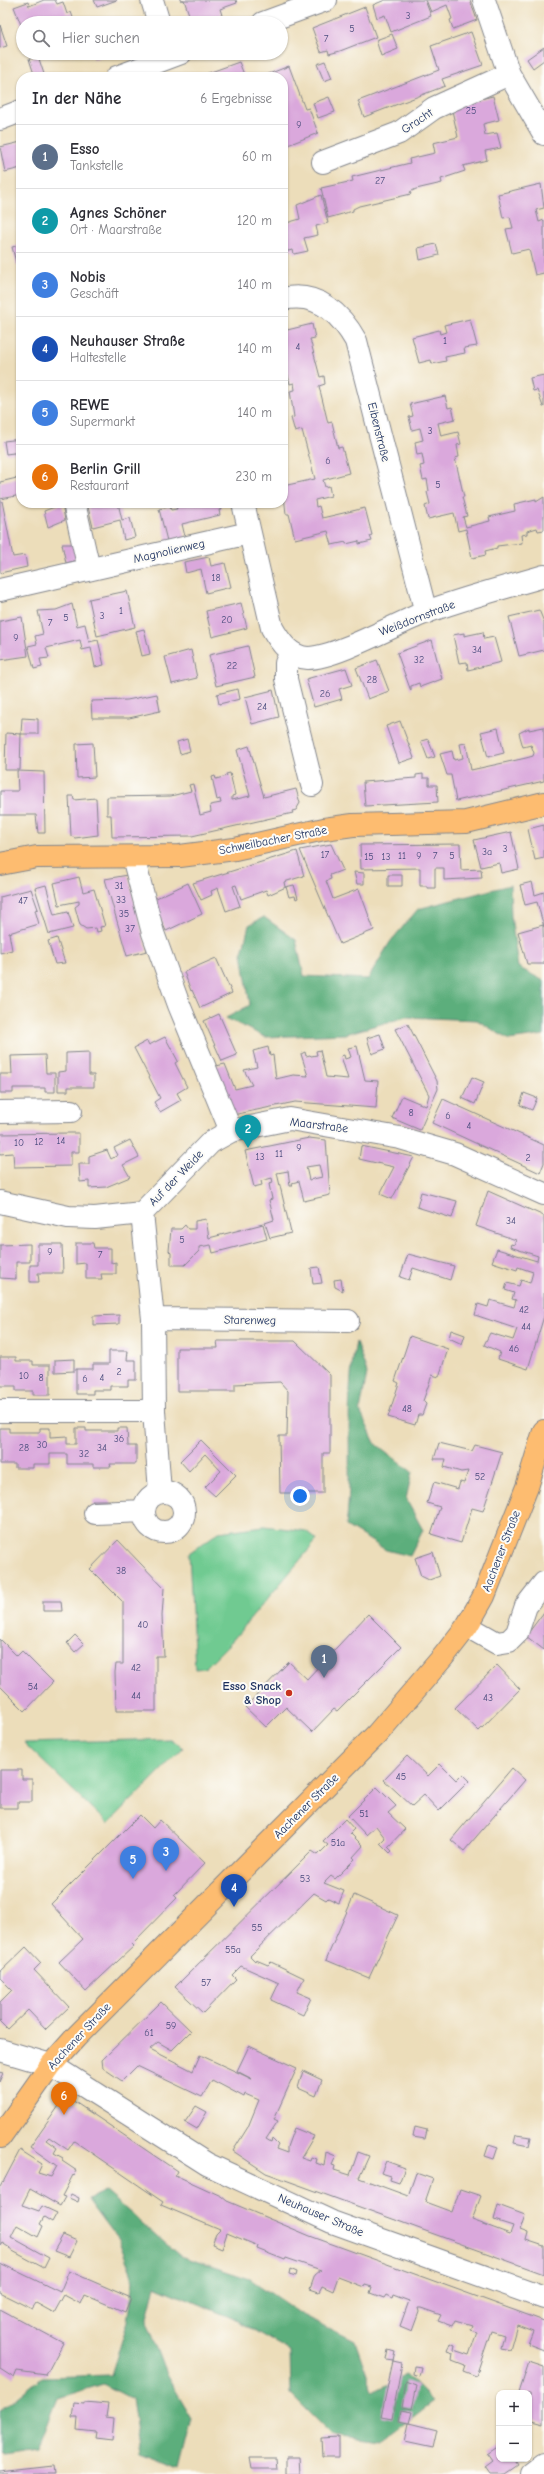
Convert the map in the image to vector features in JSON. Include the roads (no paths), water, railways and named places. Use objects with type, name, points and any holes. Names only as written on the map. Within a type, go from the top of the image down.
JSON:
[{"type":"main road","name":"Schweilbacher Straße","points":[[0,864],[37,857],[180,856],[235,849],[324,829],[353,825],[466,822],[544,803]]},
{"type":"main road","name":"Aachener Straße","points":[[0,2137],[51,2065],[86,2027],[377,1734],[418,1688],[467,1626],[484,1596],[526,1487],[544,1431]]},
{"type":"street","points":[[152,0],[157,16]]},
{"type":"street","points":[[282,16],[326,0]]},
{"type":"street","points":[[484,0],[509,74],[544,134]]},
{"type":"street","points":[[143,72],[164,60]]},
{"type":"street","name":"Gracht","points":[[323,162],[399,133],[434,108],[509,74]]},
{"type":"street","points":[[0,119],[16,113]]},
{"type":"street","name":"Eibenstraße","points":[[288,298],[293,297],[310,299],[330,307],[346,322],[356,341],[426,613]]},
{"type":"street","points":[[75,508],[89,569]]},
{"type":"street","points":[[244,508],[272,628],[281,644],[291,653],[286,663],[286,679],[312,785]]},
{"type":"street","name":"Magnolienweg","points":[[0,590],[249,533]]},
{"type":"street","name":"Weißdornstraße","points":[[291,653],[307,658],[328,654],[426,613],[544,576]]},
{"type":"street","points":[[133,857],[153,933],[179,1005],[231,1131]]},
{"type":"street","points":[[0,1112],[71,1111]]},
{"type":"street","name":"Maarstraße","points":[[231,1131],[290,1119],[400,1138],[455,1154],[544,1194]]},
{"type":"street","name":"Auf der Weide","points":[[0,1202],[68,1216],[95,1218],[142,1213],[211,1142],[231,1131]]},
{"type":"street","points":[[142,1213],[153,1320],[154,1411],[160,1492]]},
{"type":"street","name":"Starenweg","points":[[153,1320],[348,1321]]},
{"type":"street","points":[[0,1412],[154,1411]]},
{"type":"street","points":[[160,1492],[174,1494],[183,1504],[184,1517],[181,1523],[173,1530],[160,1531],[148,1524],[144,1511],[149,1499],[160,1492]]},
{"type":"street","points":[[95,1512],[144,1511]]},
{"type":"street","points":[[467,1626],[497,1643],[509,1641],[517,1633],[526,1606],[544,1583]]},
{"type":"street","name":"Neuhauser Straße","points":[[0,2050],[51,2065],[214,2167],[332,2222],[544,2298]]},
{"type":"street","points":[[530,2474],[544,2464]]},
{"type":"place","name":"Agnes Schöner","points":[[248,1148]]},
{"type":"place","name":"Esso","points":[[324,1678]]},
{"type":"place","name":"Esso Snack & Shop","points":[[289,1693]]},
{"type":"place","name":"Nobis","points":[[166,1871]]},
{"type":"place","name":"REWE","points":[[133,1879]]},
{"type":"place","name":"Neuhauser Straße","points":[[234,1907]]},
{"type":"place","name":"Berlin Grill","points":[[64,2115]]}]
